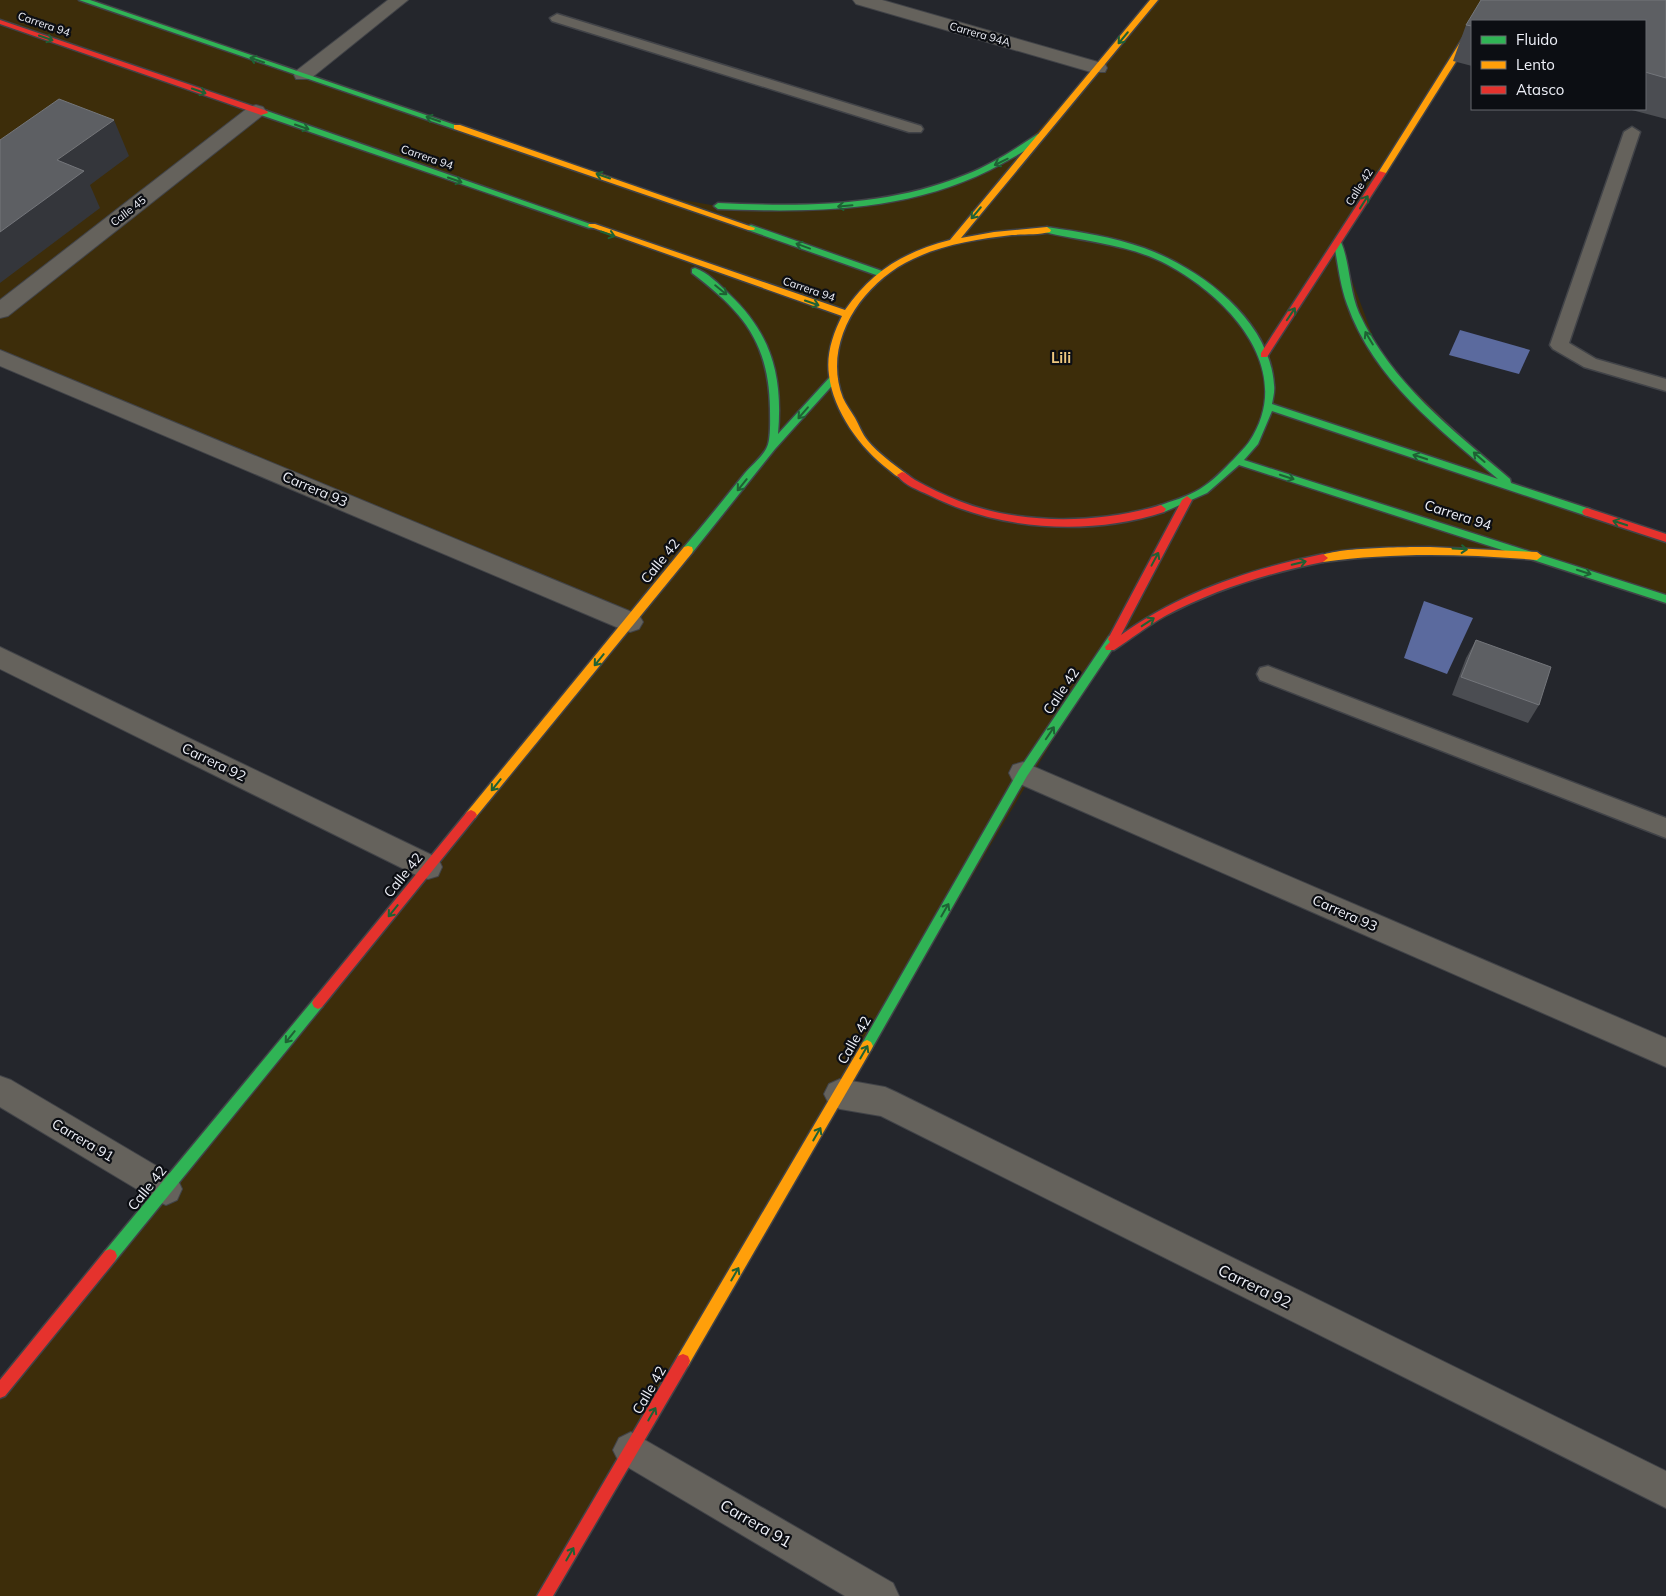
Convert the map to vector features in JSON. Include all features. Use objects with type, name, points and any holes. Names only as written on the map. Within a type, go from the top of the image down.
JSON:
[{"type":"street","points":[[83,0],[666,198],[882,274]]},
{"type":"street","points":[[303,75],[399,0]]},
{"type":"street","name":"Carrera 94A","points":[[862,0],[1098,68]]},
{"type":"street","points":[[954,240],[1154,0]]},
{"type":"street","name":"Carrera 94","points":[[0,22],[650,248],[846,314]]},
{"type":"street","name":"Calle 42","points":[[1264,354],[1338,244],[1471,32]]},
{"type":"street","name":"Calle 45","points":[[0,312],[256,111]]},
{"type":"street","points":[[666,198],[711,205],[758,209],[806,210],[871,203],[941,187],[980,173],[1015,156],[1042,136]]},
{"type":"street","points":[[1046,230],[1095,236],[1141,249],[1183,268],[1219,292],[1246,322],[1264,354],[1269,374],[1271,408],[1253,446],[1226,476],[1187,500],[1136,517],[1079,524],[1018,520],[961,506],[911,482],[871,452],[845,416],[833,379],[834,346],[846,314],[861,293],[882,274],[927,249],[954,240],[999,232],[1046,230]]},
{"type":"street","points":[[1338,244],[1355,316],[1381,358],[1417,401],[1516,489]]},
{"type":"street","points":[[650,248],[679,261],[705,277],[728,296],[762,340],[772,365],[778,391],[778,419],[772,447]]},
{"type":"street","name":"Carrera 93","points":[[0,357],[630,622]]},
{"type":"street","name":"Calle 42","points":[[0,1391],[772,447],[833,379]]},
{"type":"street","points":[[1271,408],[1666,538]]},
{"type":"street","name":"Carrera 94","points":[[1240,462],[1666,599]]},
{"type":"street","name":"Calle 42","points":[[545,1596],[840,1094],[1023,773],[1107,649],[1187,500]]},
{"type":"street","points":[[1107,649],[1167,611],[1232,582],[1303,562],[1378,551],[1456,549],[1537,556]]},
{"type":"street","name":"Carrera 92","points":[[0,657],[428,868]]},
{"type":"street","name":"Carrera 93","points":[[1023,773],[1666,1053]]},
{"type":"street","name":"Carrera 91","points":[[0,1090],[166,1189]]},
{"type":"street","name":"Carrera 92","points":[[840,1094],[885,1102],[1666,1490]]},
{"type":"street","name":"Carrera 91","points":[[631,1450],[880,1596]]},
{"type":"lane","points":[[557,18],[915,129]]},
{"type":"lane","points":[[1632,132],[1559,345],[1590,364],[1666,385]]},
{"type":"lane","points":[[1268,674],[1666,828]]},
{"type":"shaded area","points":[[0,0],[83,0],[666,197],[711,205],[758,209],[898,198],[1015,156],[1154,0],[1491,0],[1471,20],[1338,243],[1381,358],[1516,489],[1666,538],[1666,599],[1537,556],[1378,551],[1232,582],[1107,649],[545,1596],[0,1596],[0,1391],[629,622],[0,357]]},
{"type":"water","points":[[1460,330],[1530,350],[1519,374],[1449,355]]},
{"type":"water","points":[[1424,601],[1473,618],[1447,674],[1404,658]]},
{"type":"building","points":[[1481,0],[1666,0],[1666,78],[1646,72],[1646,20],[1471,20],[1471,26],[1466,25]]},
{"type":"building","points":[[59,99],[114,120],[57,160],[84,171],[0,232],[0,140]]},
{"type":"building","points":[[1476,640],[1551,667],[1539,705],[1461,677]]},
{"type":"traffic: fast","points":[[83,0],[457,127]]},
{"type":"traffic: fast","points":[[264,113],[592,226]]},
{"type":"traffic: fast","points":[[718,206],[813,208],[877,202],[908,196],[938,188],[978,173],[1041,136]]},
{"type":"traffic: fast","points":[[751,228],[882,274]]},
{"type":"traffic: fast","points":[[1047,230],[1126,245],[1171,263],[1201,281],[1227,303],[1249,328],[1263,356],[1270,385],[1267,415],[1253,444],[1227,472],[1207,489],[1161,509]]},
{"type":"traffic: fast","points":[[1338,244],[1346,286],[1354,311],[1366,337],[1382,361],[1420,405],[1507,481]]},
{"type":"traffic: fast","points":[[695,271],[719,289],[738,307],[753,326],[764,346],[771,367],[774,391],[775,418],[772,447]]},
{"type":"traffic: fast","points":[[688,550],[772,447],[833,379]]},
{"type":"traffic: fast","points":[[1271,407],[1587,512]]},
{"type":"traffic: fast","points":[[1240,462],[1666,599]]},
{"type":"traffic: fast","points":[[867,1046],[1023,773],[1113,639]]},
{"type":"traffic: fast","points":[[110,1256],[318,1003]]},
{"type":"traffic: slow","points":[[954,240],[1154,0]]},
{"type":"traffic: slow","points":[[1382,173],[1471,32]]},
{"type":"traffic: slow","points":[[457,127],[751,228]]},
{"type":"traffic: slow","points":[[592,226],[846,314]]},
{"type":"traffic: slow","points":[[902,475],[879,458],[865,443],[838,396],[833,375],[833,354],[838,333],[847,314],[859,296],[874,281],[890,268],[909,257],[960,240],[1047,230]]},
{"type":"traffic: slow","points":[[471,815],[688,550]]},
{"type":"traffic: slow","points":[[1323,558],[1350,554],[1430,550],[1537,556]]},
{"type":"traffic: slow","points":[[683,1361],[867,1046]]},
{"type":"traffic: jam","points":[[0,22],[264,113]]},
{"type":"traffic: jam","points":[[1264,355],[1382,173]]},
{"type":"traffic: jam","points":[[902,475],[909,481],[958,505],[1012,518],[1064,523],[1090,523],[1139,516],[1161,509]]},
{"type":"traffic: jam","points":[[1113,639],[1187,500]]},
{"type":"traffic: jam","points":[[1587,512],[1666,538]]},
{"type":"traffic: jam","points":[[1110,647],[1160,614],[1224,585],[1263,572],[1323,558]]},
{"type":"traffic: jam","points":[[318,1003],[471,815]]},
{"type":"traffic: jam","points":[[0,1391],[110,1256]]},
{"type":"traffic: jam","points":[[545,1596],[683,1361]]},
{"type":"district","name":"Lili","points":[[1061,358]]}]
